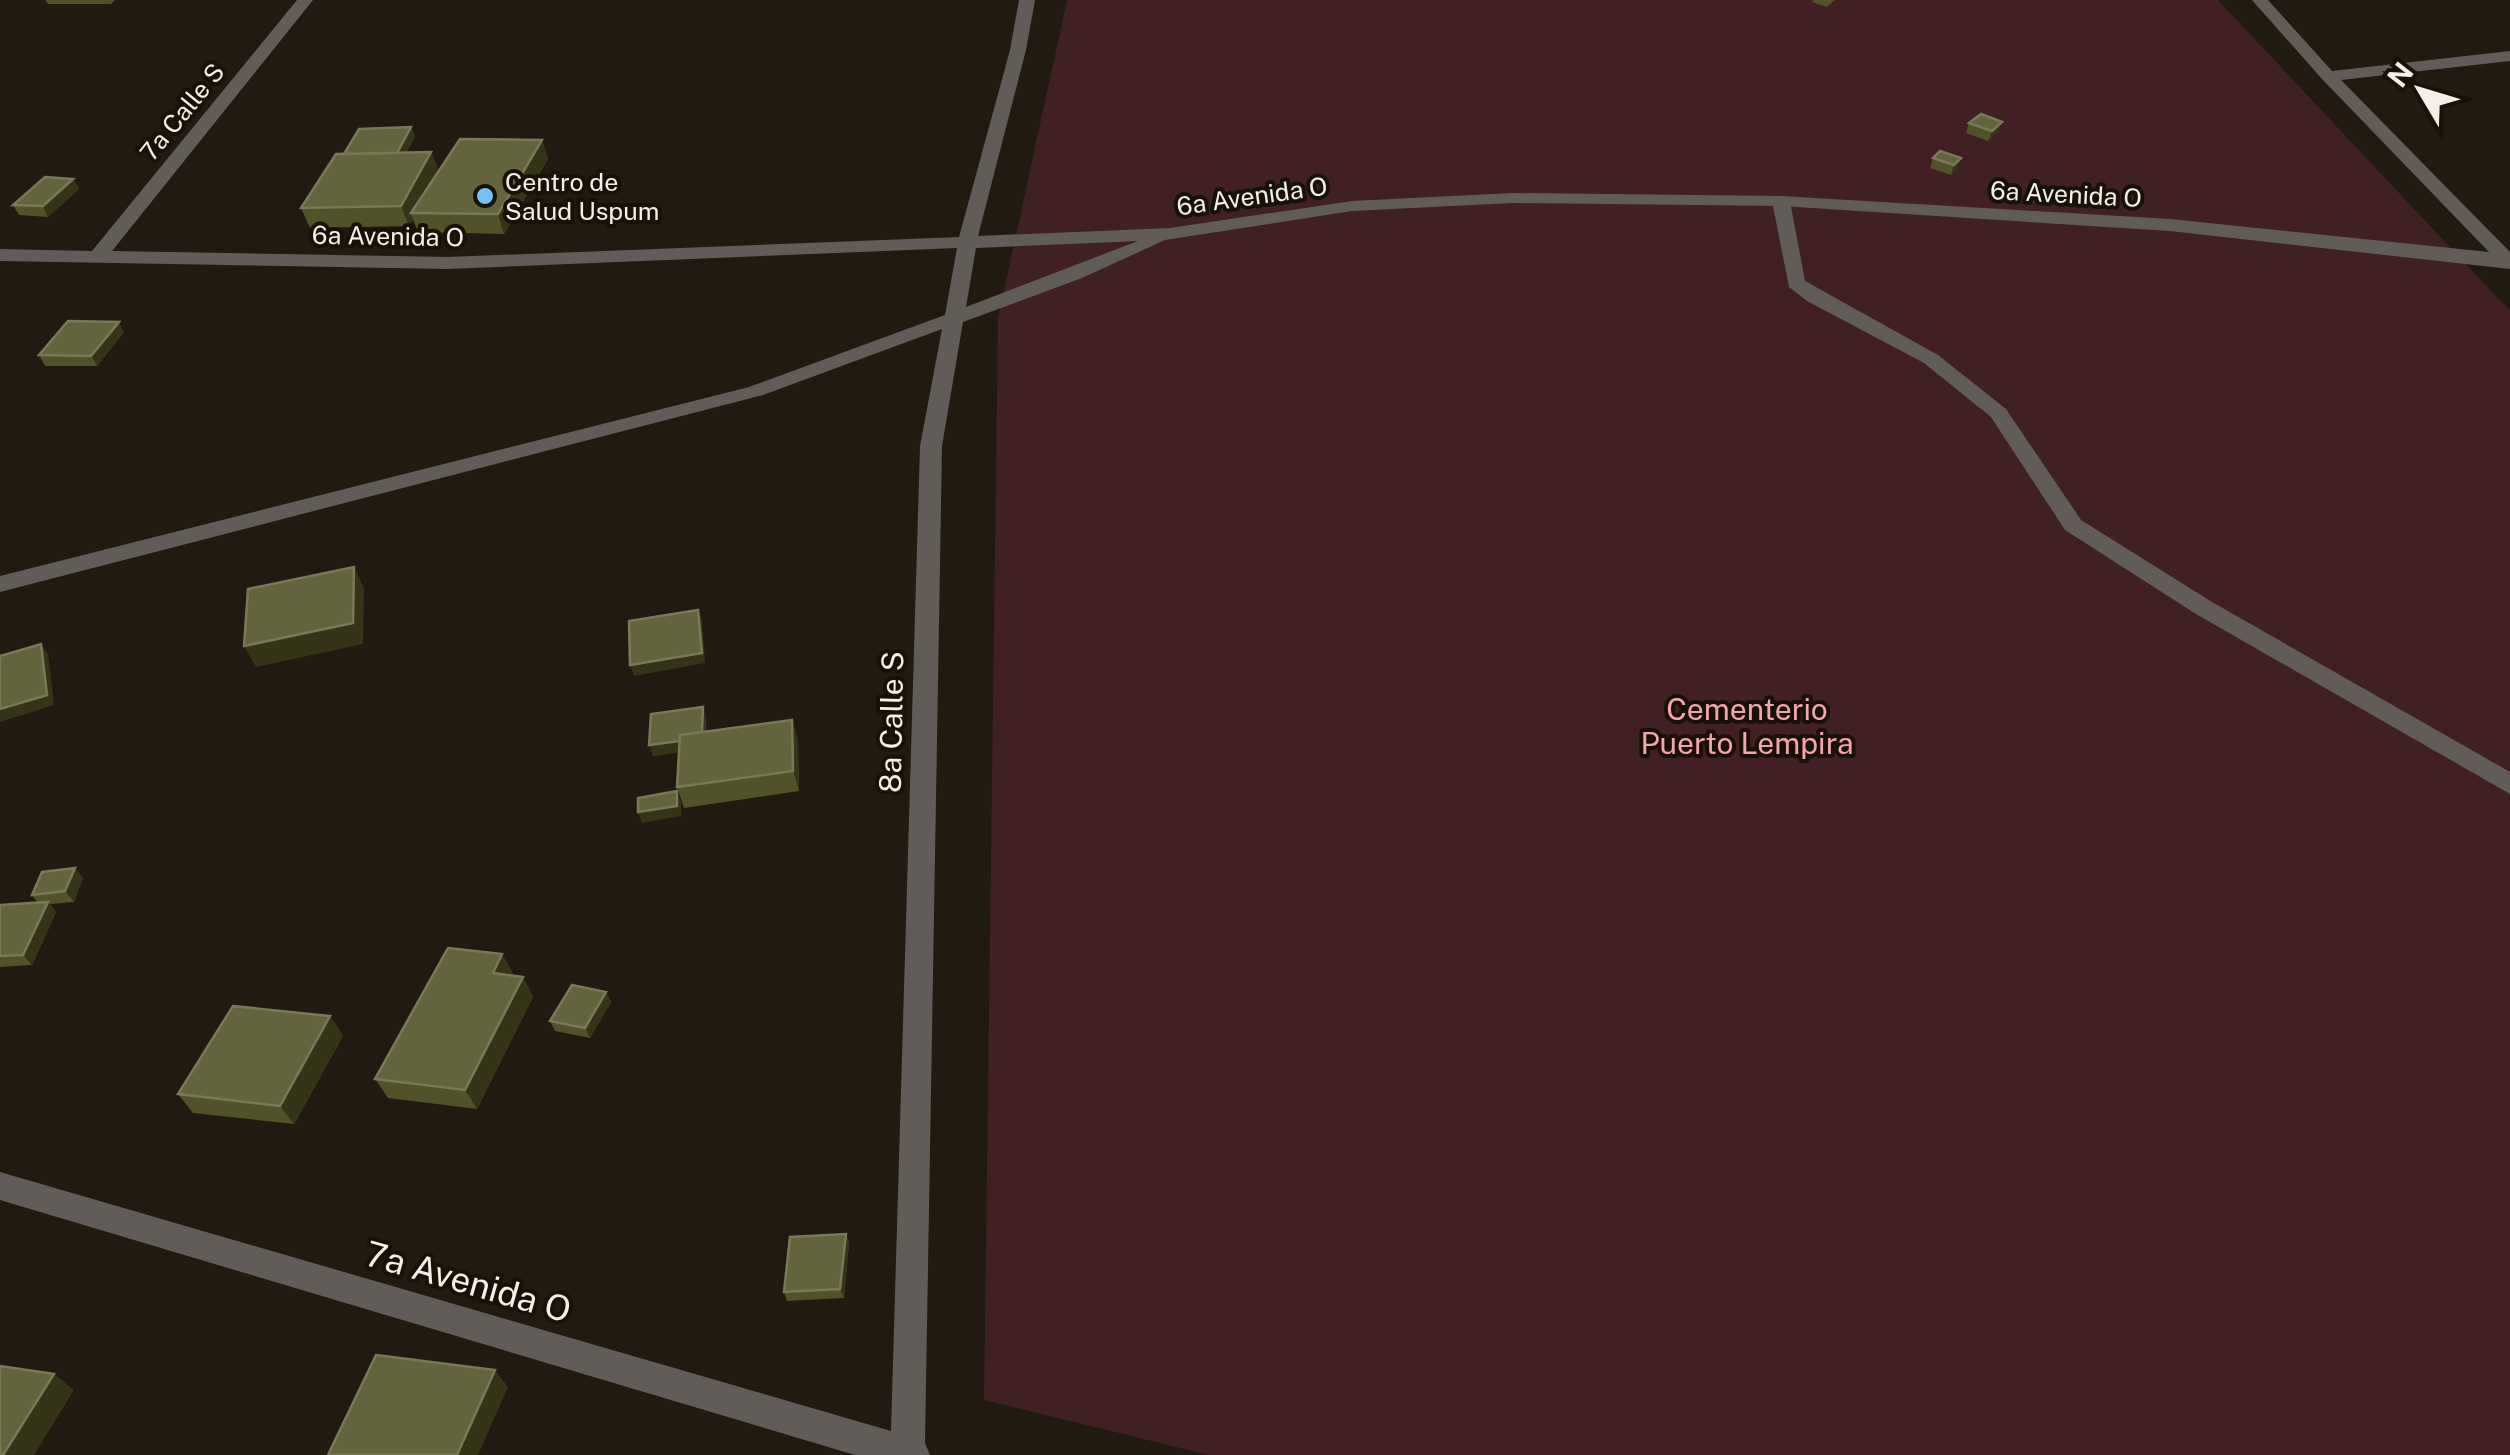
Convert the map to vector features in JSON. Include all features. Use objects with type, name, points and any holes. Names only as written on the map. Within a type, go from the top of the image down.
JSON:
[{"type":"street","name":"7a Calle S","points":[[98,256],[305,0]]},
{"type":"street","name":"8a Calle S","points":[[910,1455],[931,446],[968,243],[1027,0]]},
{"type":"street","points":[[2260,0],[2328,76],[2509,261]]},
{"type":"street","points":[[2328,76],[2510,56]]},
{"type":"street","name":"6a Avenida O","points":[[0,255],[448,262],[968,243],[1170,234],[1404,201],[1513,198],[1781,201],[2170,225],[2509,261]]},
{"type":"street","points":[[1781,201],[1796,283],[1814,297],[1931,359],[1999,413],[2073,525],[2204,608],[2510,784]]},
{"type":"street","points":[[0,584],[756,391],[1170,234]]},
{"type":"street","name":"7a Avenida O","points":[[0,1186],[910,1455]]},
{"type":"green space","name":"Cementerio Puerto Lempira","points":[[1067,0],[2218,0],[2510,311],[2510,1455],[1209,1455],[984,1400],[998,318]]},
{"type":"building","points":[[1981,114],[2002,122],[1992,131],[1969,123]]},
{"type":"building","points":[[411,127],[397,153],[344,154],[359,129]]},
{"type":"building","points":[[460,139],[542,140],[498,214],[411,213]]},
{"type":"building","points":[[1940,151],[1961,158],[1954,165],[1933,158]]},
{"type":"building","points":[[431,152],[401,206],[301,208],[336,154]]},
{"type":"building","points":[[45,177],[73,179],[43,206],[13,205]]},
{"type":"building","points":[[68,321],[119,322],[91,356],[39,355]]},
{"type":"building","points":[[354,567],[353,623],[244,646],[248,589]]},
{"type":"building","points":[[698,610],[702,653],[630,665],[629,621]]},
{"type":"building","points":[[41,644],[47,695],[0,709],[0,656]]},
{"type":"building","points":[[703,707],[702,732],[680,735],[680,741],[649,745],[651,714]]},
{"type":"building","points":[[792,720],[793,771],[677,787],[680,735]]},
{"type":"building","points":[[677,791],[677,806],[638,812],[638,798]]},
{"type":"building","points":[[75,868],[65,891],[32,895],[42,872]]},
{"type":"building","points":[[48,902],[23,955],[0,956],[0,905]]},
{"type":"building","points":[[448,948],[502,954],[493,973],[523,977],[465,1090],[375,1079]]},
{"type":"building","points":[[572,985],[606,992],[585,1028],[550,1021]]},
{"type":"building","points":[[233,1006],[330,1016],[280,1106],[178,1094]]},
{"type":"building","points":[[846,1234],[840,1289],[784,1292],[790,1237]]},
{"type":"building","points":[[376,1355],[495,1370],[457,1455],[328,1455]]},
{"type":"building","points":[[0,1366],[54,1374],[3,1455],[0,1455]]},
{"type":"place","name":"Centro de Salud Uspum","points":[[485,196]]}]
